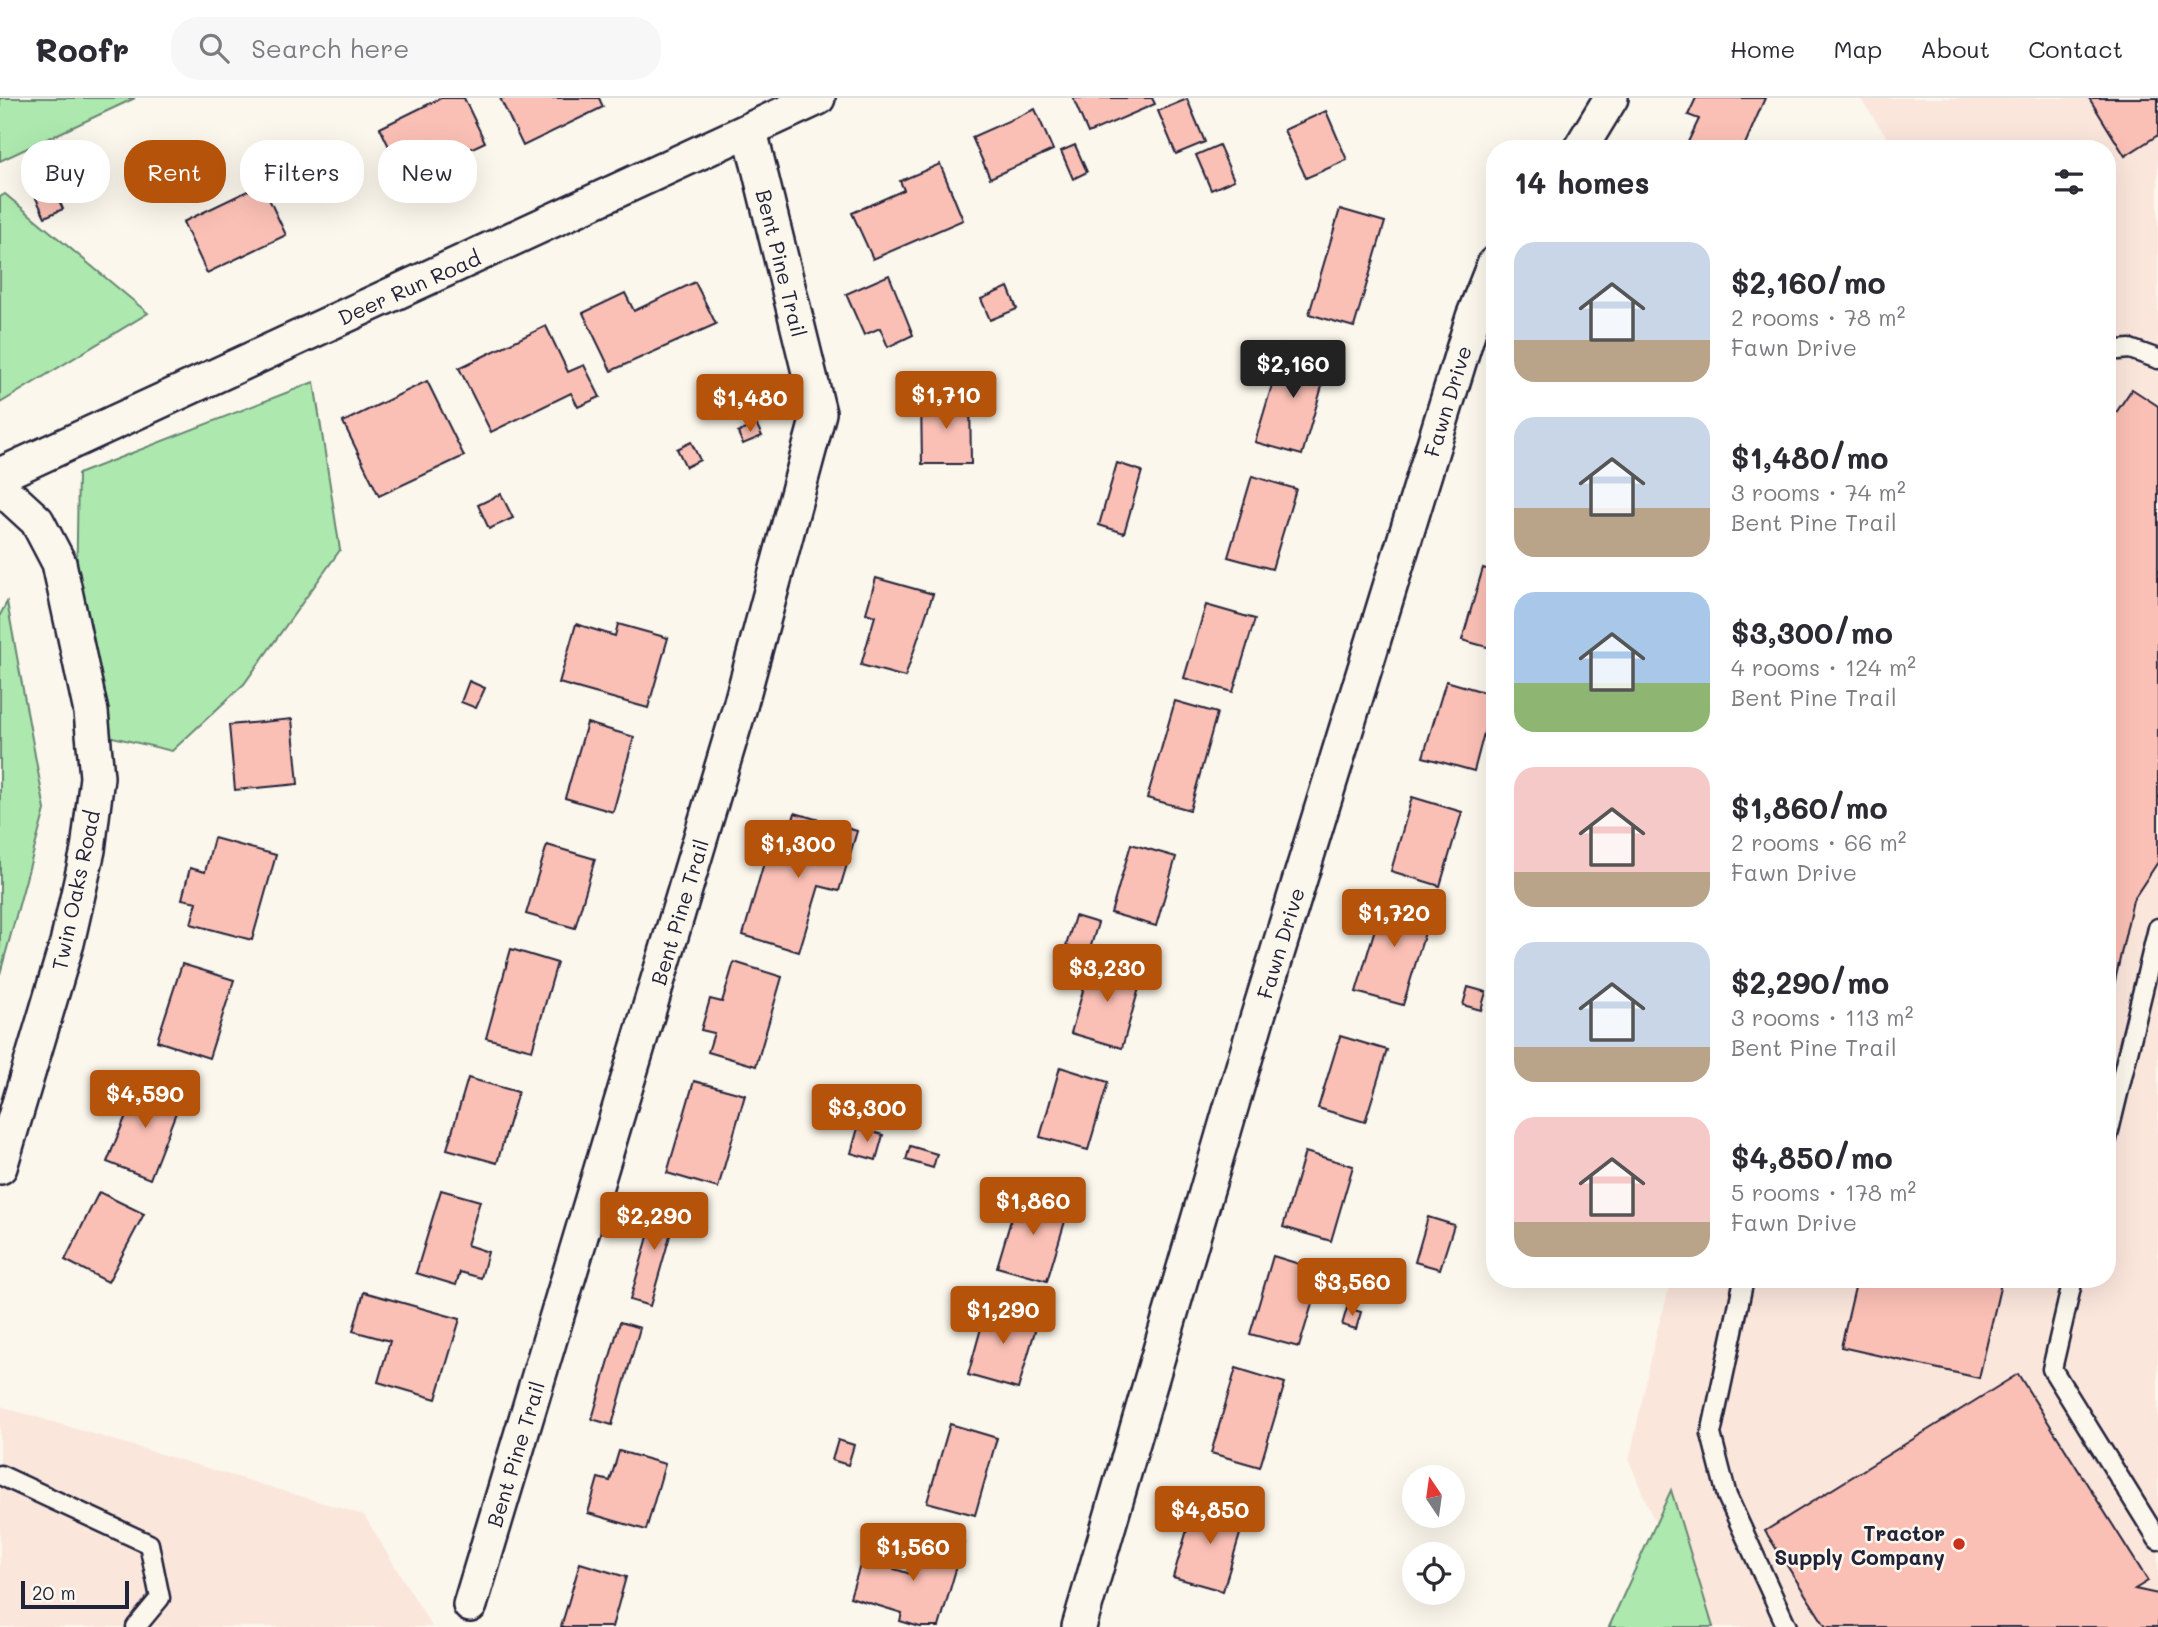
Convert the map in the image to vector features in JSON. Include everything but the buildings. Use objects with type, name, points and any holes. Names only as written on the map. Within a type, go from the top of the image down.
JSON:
[{"type":"street","name":"Deer Run Road","points":[[4,498],[43,455],[818,98]]},
{"type":"street","points":[[1585,140],[1611,98]]},
{"type":"street","name":"Bent Pine Trail","points":[[470,1605],[739,710],[819,412],[750,131]]},
{"type":"street","name":"Fawn Drive","points":[[1079,1627],[1255,1022],[1469,331],[1486,285]]},
{"type":"street","name":"Twin Oaks Road","points":[[0,1167],[66,943],[88,850],[97,777],[91,712],[59,564],[37,521],[4,498]]},
{"type":"lane","points":[[2116,350],[2130,349],[2158,359]]},
{"type":"lane","points":[[2116,1102],[2158,928]]},
{"type":"lane","points":[[1742,1288],[1711,1434],[1727,1496],[1787,1627]]},
{"type":"lane","points":[[2071,1288],[2052,1369],[2158,1540]]},
{"type":"lane","points":[[0,1475],[149,1544],[160,1598],[136,1627]]},
{"type":"shaded area","points":[[1860,98],[2158,98],[2158,1627],[1699,1627],[1629,1461],[1656,1335],[1669,1288],[2116,1288],[2116,140],[1889,140]]},
{"type":"shaded area","points":[[0,1406],[364,1515],[432,1627],[0,1627]]},
{"type":"green space","points":[[0,98],[135,98],[45,140],[21,140],[21,151],[0,161]]},
{"type":"green space","points":[[5,194],[148,313],[0,403],[0,197]]},
{"type":"green space","points":[[314,382],[340,550],[244,684],[172,751],[74,728],[78,474]]},
{"type":"green space","points":[[7,602],[45,810],[0,974],[0,615]]},
{"type":"green space","points":[[1671,1490],[1713,1627],[1609,1627]]},
{"type":"place","name":"Tractor Supply Company","points":[[1959,1544]]}]
